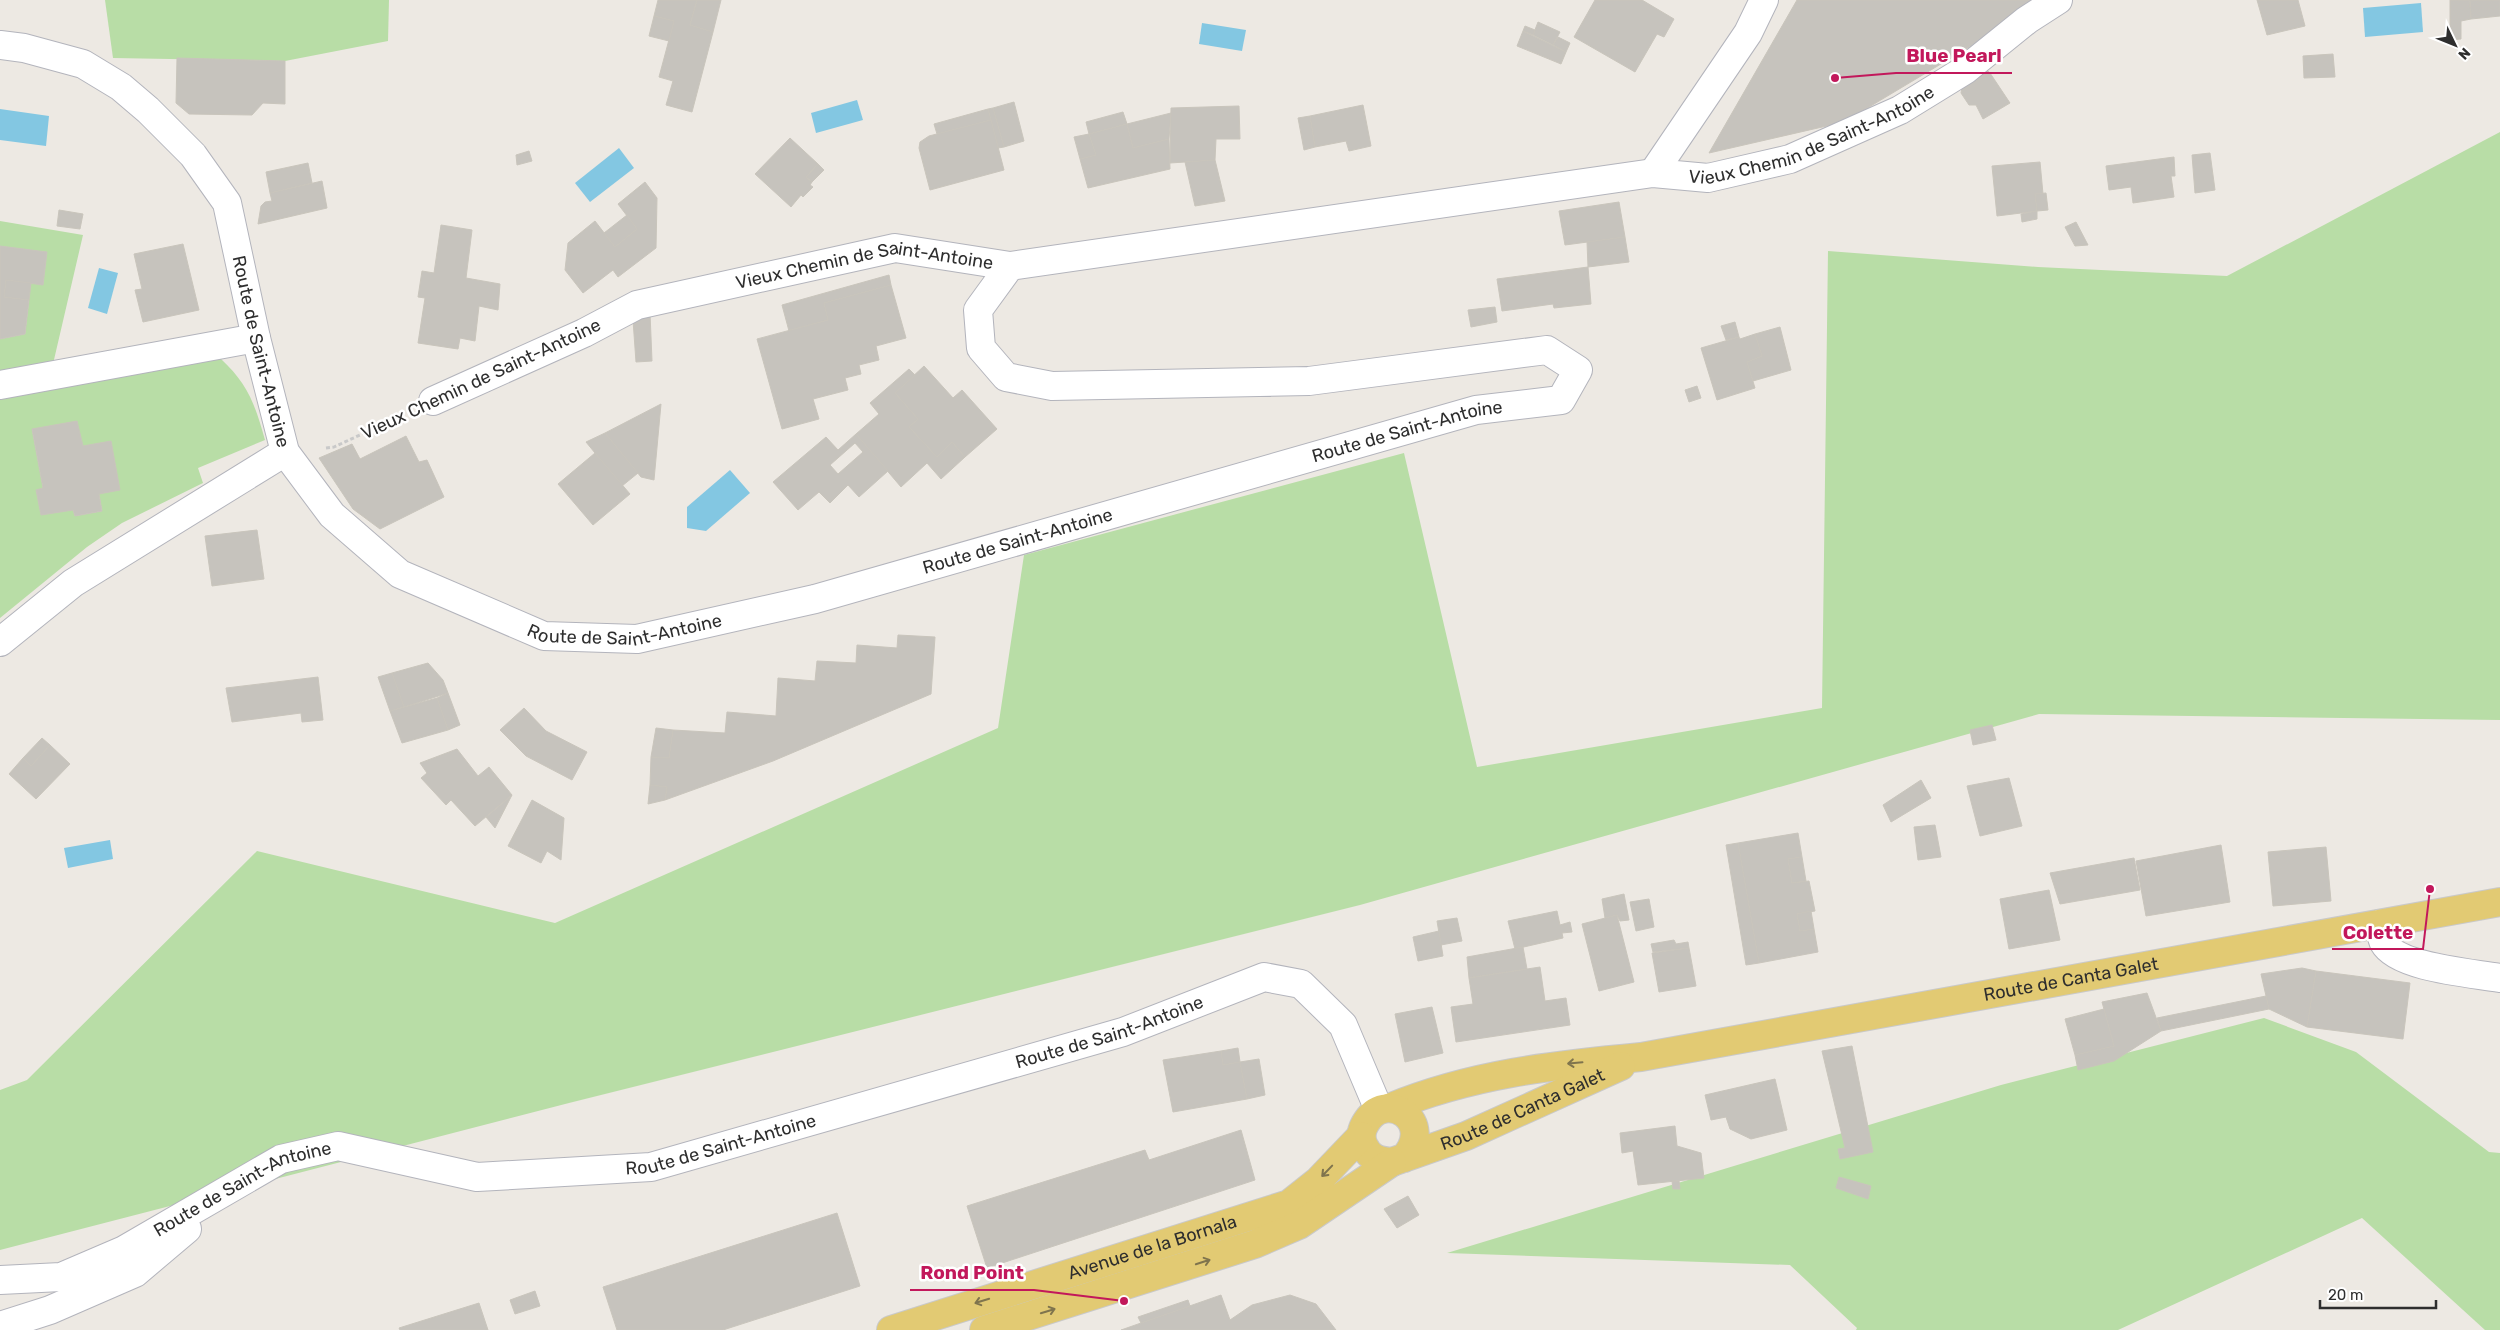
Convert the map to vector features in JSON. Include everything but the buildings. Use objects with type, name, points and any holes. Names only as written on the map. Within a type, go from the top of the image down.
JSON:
[{"type":"main road","name":"Route de Canta Galet","points":[[1384,1109],[1436,1090],[1544,1066],[1641,1057],[2500,902]]},
{"type":"main road","name":"Route de Canta Galet","points":[[1398,1160],[1466,1136],[1641,1057]]},
{"type":"main road","points":[[1384,1109],[1400,1110],[1414,1124],[1416,1137],[1412,1149],[1398,1160],[1379,1161],[1368,1154],[1361,1136],[1362,1128],[1368,1117],[1384,1109]]},
{"type":"main road","name":"Avenue de la Bornala","points":[[891,1330],[1245,1220],[1289,1204],[1318,1181],[1361,1136]]},
{"type":"main road","name":"Avenue de la Bornala","points":[[984,1330],[1255,1244],[1299,1226],[1398,1160]]},
{"type":"street","points":[[1010,266],[1653,173],[1748,33],[1764,0]]},
{"type":"street","name":"Vieux Chemin de Saint-Antoine","points":[[1653,173],[1708,178],[1790,160],[1900,110],[1965,70],[2027,20],[2058,0]]},
{"type":"street","name":"Route de Saint-Antoine","points":[[0,45],[24,48],[83,64],[120,86],[148,110],[193,155],[227,203],[256,338],[285,452],[332,515],[400,574],[544,636],[637,638],[815,599],[1476,410],[1561,400],[1578,370],[1547,350],[1309,380],[1052,386],[1006,377],[980,348],[978,310],[1010,266]]},
{"type":"street","name":"Vieux Chemin de Saint-Antoine","points":[[433,401],[584,333],[637,305],[895,248],[1010,266]]},
{"type":"street","points":[[0,386],[256,338]]},
{"type":"street","points":[[0,642],[73,583],[285,452]]},
{"type":"street","points":[[2380,924],[2384,943],[2397,956],[2418,963],[2500,978]]},
{"type":"street","name":"Route de Saint-Antoine","points":[[0,1280],[61,1277],[124,1250],[281,1159],[338,1146],[478,1177],[650,1167],[1123,1032],[1264,977],[1301,984],[1343,1024],[1384,1109]]},
{"type":"street","points":[[0,1326],[50,1310],[135,1273],[186,1228]]},
{"type":"path","name":"Vieux Chemin de Saint-Antoine","points":[[285,452],[334,447],[433,401]]},
{"type":"green space","points":[[105,0],[389,0],[388,41],[285,61],[113,58]]},
{"type":"green space","points":[[2500,132],[2500,720],[2039,714],[1360,905],[569,1103],[0,1250],[0,1090],[27,1080],[257,851],[555,923],[998,728],[1024,555],[1404,453],[1477,767],[1822,708],[1828,251],[2038,267],[2227,276]]},
{"type":"green space","points":[[0,221],[83,235],[53,364],[0,374],[0,339],[25,334],[29,301],[0,246]]},
{"type":"green space","points":[[220,358],[230,368],[249,395],[265,440],[198,468],[203,483],[122,523],[87,547],[0,618],[0,393]],"holes":[[[32,429],[83,446],[99,494],[102,511],[75,516],[73,510],[43,488]]]},
{"type":"green space","points":[[2264,1018],[2356,1052],[2489,1152],[2500,1153],[2500,1330],[2485,1330],[2362,1218],[2118,1330],[1856,1330],[1857,1328],[1790,1265],[1447,1253],[2001,1085]]},
{"type":"water","points":[[2421,3],[2423,32],[2365,37],[2363,8]]},
{"type":"water","points":[[1202,23],[1246,30],[1242,51],[1199,44]]},
{"type":"water","points":[[857,100],[863,120],[816,133],[811,113]]},
{"type":"water","points":[[0,109],[49,116],[46,146],[0,140]]},
{"type":"water","points":[[619,148],[634,168],[590,202],[575,183]]},
{"type":"water","points":[[99,268],[118,273],[107,314],[88,308]]},
{"type":"water","points":[[730,470],[750,493],[706,531],[687,528],[687,507]]},
{"type":"water","points":[[110,840],[113,859],[68,868],[64,848]]},
{"type":"place","name":"Blue Pearl","points":[[1835,78]]},
{"type":"place","name":"Colette","points":[[2430,889]]},
{"type":"place","name":"Rond Point","points":[[1124,1301]]}]
